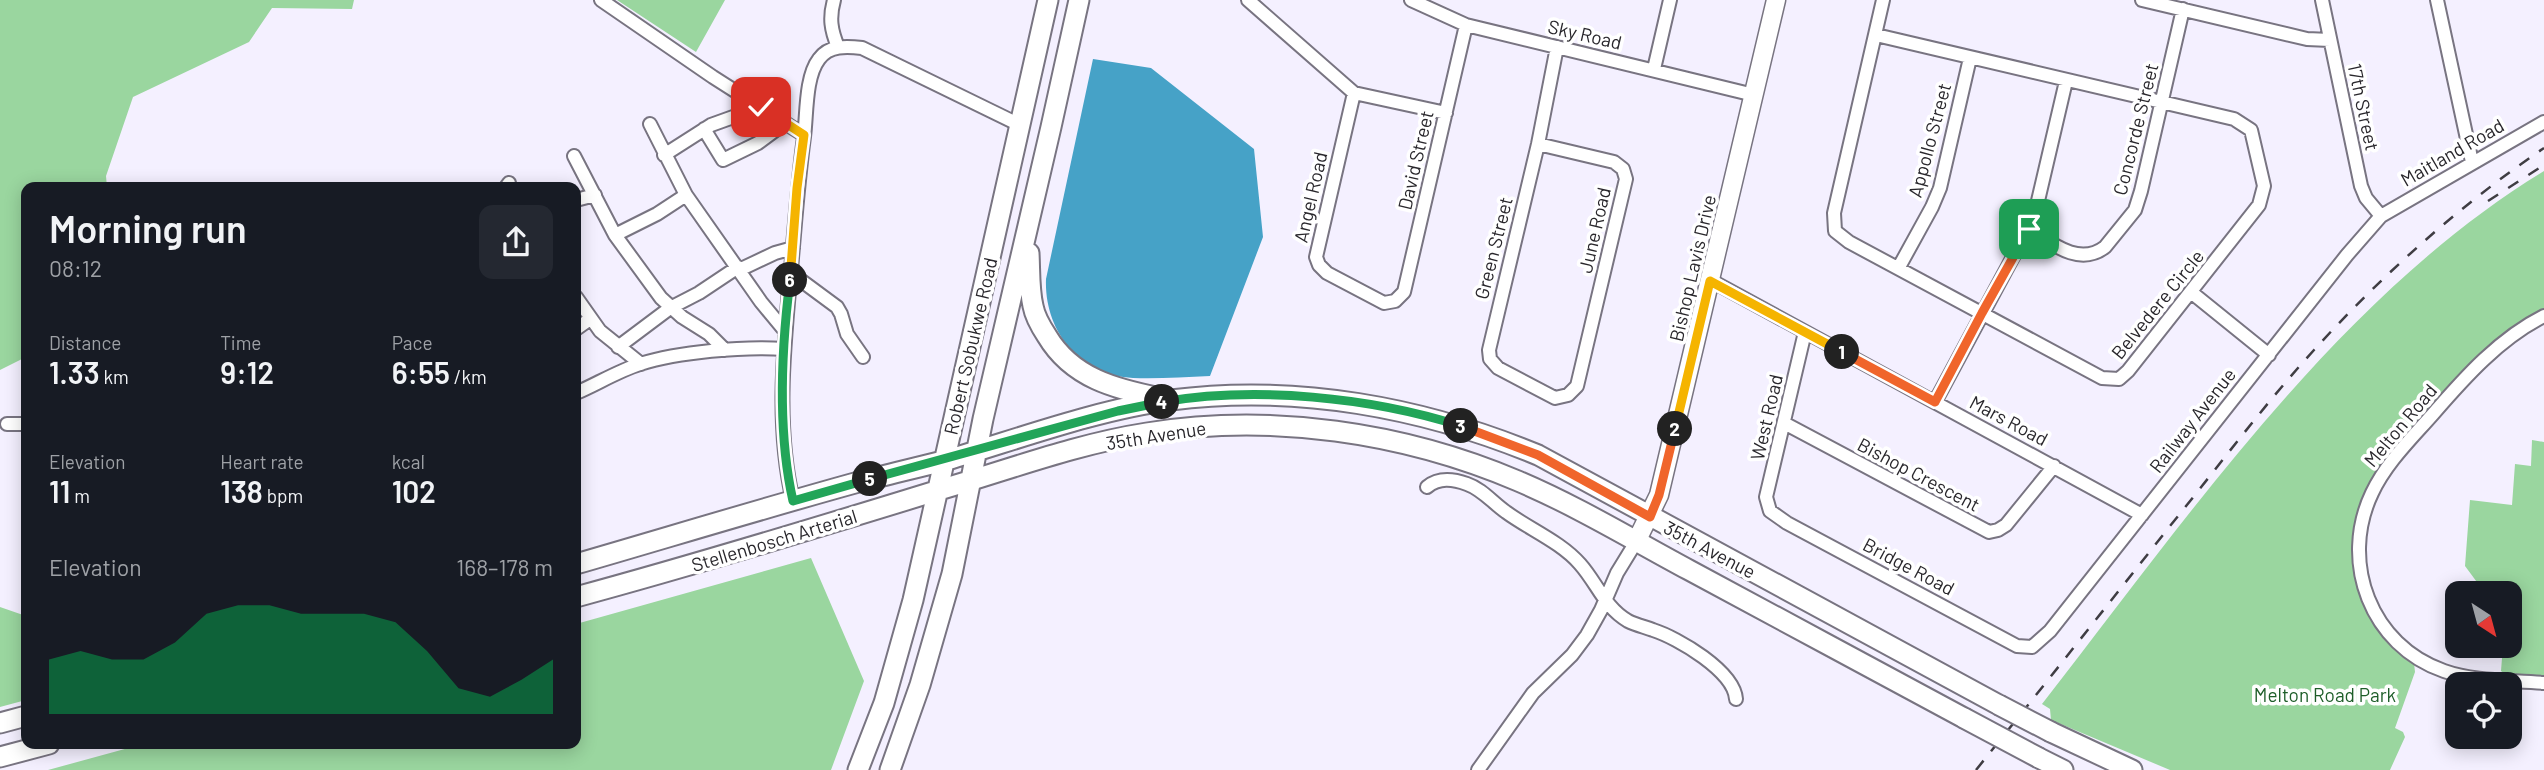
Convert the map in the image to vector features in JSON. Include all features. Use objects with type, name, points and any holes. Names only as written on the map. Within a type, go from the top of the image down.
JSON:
[{"type":"main road","name":"Robert Sobukwe Road","points":[[858,770],[893,673],[913,600],[1048,0]]},
{"type":"main road","name":"Robert Sobukwe Road","points":[[890,770],[928,659],[951,574],[983,419],[1079,0]]},
{"type":"main road","points":[[1028,227],[1033,309],[1053,346],[1077,370],[1102,383],[1128,392],[1171,400]]},
{"type":"main road","name":"35th Avenue","points":[[978,450],[1118,411],[1171,400],[1232,396],[1299,397],[1349,402],[1411,413],[1493,436],[1538,455],[1999,705],[2132,770]]},
{"type":"main road","name":"35th Avenue","points":[[972,480],[1147,433],[1238,425],[1296,428],[1383,439],[1471,463],[1542,492],[2063,770]]},
{"type":"main road","name":"Stellenbosch Arterial","points":[[581,563],[978,450]]},
{"type":"main road","name":"Stellenbosch Arterial","points":[[581,596],[972,480]]},
{"type":"main road","points":[[0,723],[21,717]]},
{"type":"main road","points":[[0,757],[30,749]]},
{"type":"street","points":[[601,0],[804,135]]},
{"type":"street","points":[[834,0],[830,15],[831,29],[838,47]]},
{"type":"street","points":[[1248,0],[1354,93],[1446,113]]},
{"type":"street","name":"Sky Road","points":[[1411,0],[1466,24],[1754,94]]},
{"type":"street","points":[[1654,69],[1670,0]]},
{"type":"street","name":"Bishop Lavis Drive","points":[[1636,542],[1659,495],[1776,0]]},
{"type":"street","name":"Belvedere Circle","points":[[1876,35],[2234,119],[2248,126],[2256,143],[2264,187],[2259,205],[2128,371],[2114,380],[2102,378],[1845,240],[1835,231],[1833,224],[1883,0]]},
{"type":"street","points":[[2142,0],[2307,39],[2330,40]]},
{"type":"street","name":"17th Street","points":[[2322,0],[2361,186],[2366,198],[2381,216]]},
{"type":"street","points":[[2437,0],[2472,162]]},
{"type":"street","name":"Concorde Street","points":[[2029,229],[2072,254],[2084,255],[2105,247],[2135,210],[2183,9]]},
{"type":"street","name":"David Street","points":[[1395,301],[1404,292],[1466,24]]},
{"type":"street","points":[[793,501],[783,437],[785,331],[797,188],[813,72],[818,60],[827,51],[838,47],[862,48],[1020,125]]},
{"type":"street","name":"Green Street","points":[[1557,47],[1538,144],[1489,350],[1490,359],[1498,368],[1555,398],[1568,395],[1577,386]]},
{"type":"street","name":"Appollo Street","points":[[1899,267],[1940,188],[1970,58]]},
{"type":"street","points":[[1935,402],[2029,229],[2038,206],[2066,81]]},
{"type":"street","name":"Angel Road","points":[[1354,93],[1316,257],[1318,265],[1327,273],[1384,303],[1395,301]]},
{"type":"street","points":[[664,155],[704,129],[761,107]]},
{"type":"street","name":"Maitland Road","points":[[2381,216],[2544,122]]},
{"type":"street","points":[[704,129],[723,160],[758,143],[785,123]]},
{"type":"street","points":[[650,124],[686,195],[761,302],[785,331]]},
{"type":"street","name":"June Road","points":[[1538,144],[1614,162],[1623,169],[1626,179],[1577,386]]},
{"type":"street","points":[[574,156],[615,235],[670,308],[709,334],[725,350]]},
{"type":"street","points":[[581,199],[595,195]]},
{"type":"street","points":[[615,235],[657,214],[686,195]]},
{"type":"street","name":"Railway Avenue","points":[[2032,646],[2046,636],[2381,216]]},
{"type":"street","points":[[618,347],[670,308],[738,269],[793,248]]},
{"type":"street","points":[[791,273],[837,307],[847,334],[863,356]]},
{"type":"street","name":"Mars Road","points":[[1710,281],[2142,515]]},
{"type":"street","points":[[2191,292],[2269,355]]},
{"type":"street","points":[[581,305],[590,319],[640,364]]},
{"type":"street","name":"Melton Road","points":[[2544,316],[2522,328],[2475,368],[2393,459],[2369,499],[2362,519],[2357,550],[2361,581],[2374,613],[2388,633],[2415,657],[2435,668],[2458,675],[2544,683]]},
{"type":"street","points":[[581,325],[590,319]]},
{"type":"street","name":"West Road","points":[[1770,511],[1766,497],[1805,332]]},
{"type":"street","points":[[581,391],[640,364],[725,350],[784,349]]},
{"type":"street","name":"Bishop Crescent","points":[[1784,423],[1989,532],[2006,525],[2054,466]]},
{"type":"street","points":[[7,424],[21,424]]},
{"type":"street","points":[[1427,487],[1436,481],[1454,480],[1478,489],[1503,510],[1571,555],[1586,571],[1605,601],[1627,621],[1679,642],[1724,673],[1733,685],[1736,699]]},
{"type":"street","name":"Bridge Road","points":[[1770,511],[1787,523],[2017,646],[2032,646]]},
{"type":"street","points":[[1478,770],[1533,692],[1572,654],[1587,635],[1636,542]]},
{"type":"green space","points":[[0,0],[354,0],[352,9],[272,8],[249,42],[133,97],[106,176],[107,182],[21,182],[21,360],[0,370]]},
{"type":"green space","points":[[617,0],[725,0],[696,52]]},
{"type":"green space","name":"Melton Road Park","points":[[2544,171],[2544,311],[2533,316],[2380,469],[2366,494],[2357,520],[2353,547],[2355,574],[2362,599],[2374,623],[2391,645],[2414,663],[2415,672],[2395,728],[2403,732],[2405,737],[2390,770],[2170,770],[2051,720],[2050,709],[2042,704],[2211,486],[2271,414],[2334,345],[2400,280],[2470,222]]},
{"type":"green space","points":[[2532,440],[2544,442],[2544,677],[2501,671],[2502,658],[2522,658],[2522,581],[2476,581],[2465,566],[2470,500],[2512,505],[2515,464],[2531,466]]},
{"type":"green space","points":[[811,558],[864,681],[831,770],[48,770],[125,749],[581,749],[581,623]]},
{"type":"green space","points":[[0,607],[21,614],[21,701],[0,707]]},
{"type":"water","points":[[1093,59],[1151,68],[1254,149],[1263,237],[1210,376],[1133,378],[1097,369],[1082,360],[1069,347],[1051,316],[1046,279]]},
{"type":"railway","points":[[1976,770],[2314,350],[2423,242],[2482,193],[2544,148]]},
{"type":"railway","points":[[2488,201],[2544,165]]},
{"type":"route","points":[[761,107],[804,135],[784,349],[783,437],[793,501],[1147,404],[1256,395],[1349,402],[1398,410],[1493,436],[1538,455],[1650,517],[1659,495],[1710,281],[1935,402],[2029,229]]}]
